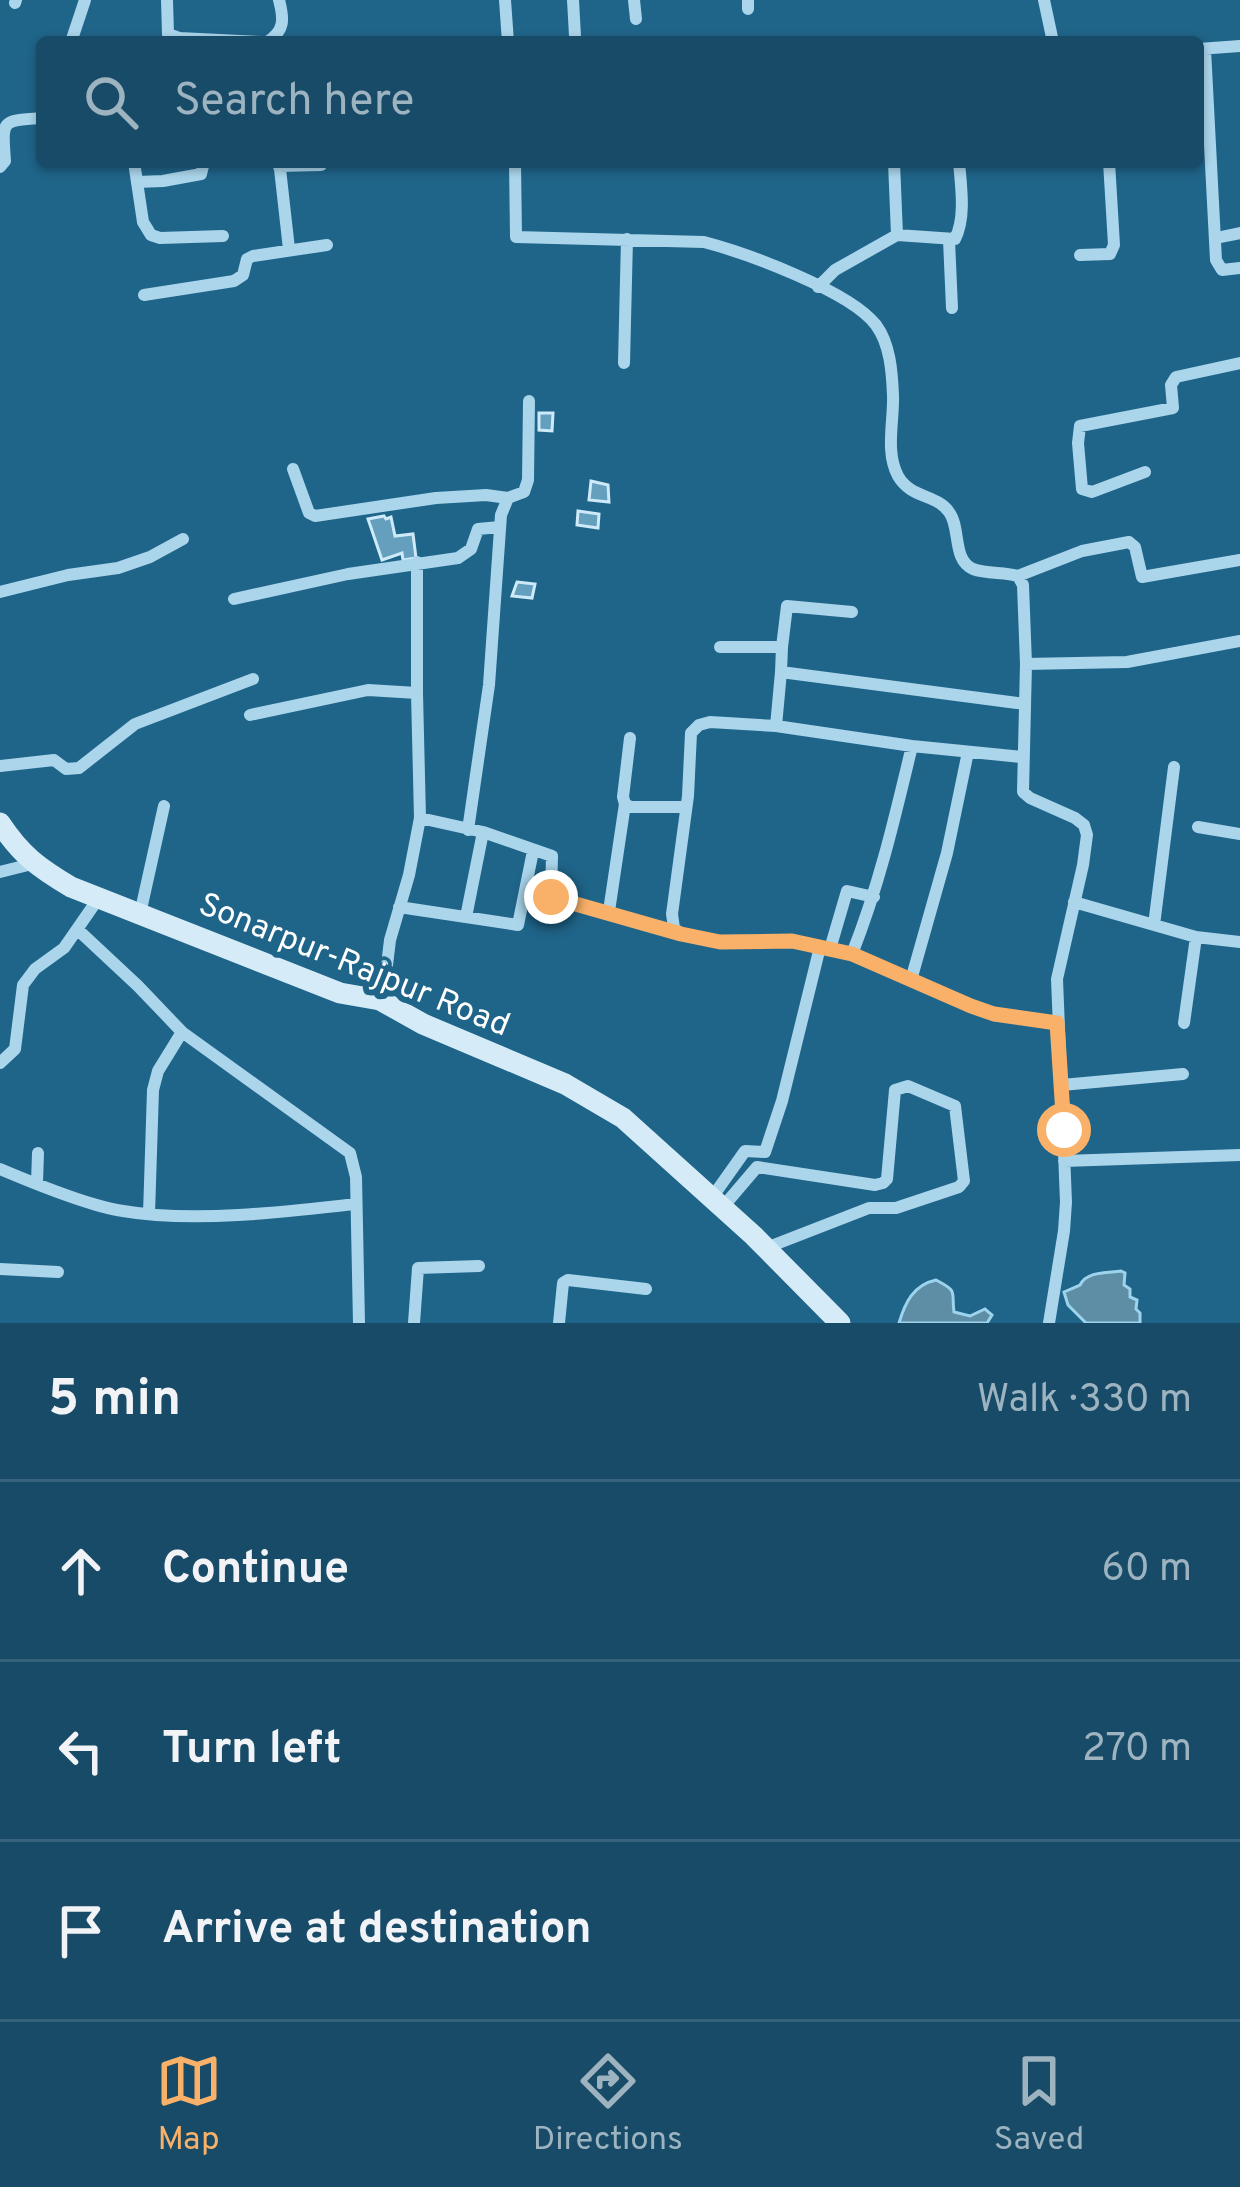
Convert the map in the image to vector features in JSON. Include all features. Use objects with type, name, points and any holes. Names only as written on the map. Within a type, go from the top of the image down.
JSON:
[{"type":"main road","name":"Sonarpur-Rajpur Road","points":[[0,823],[32,863],[71,887],[340,993],[380,1000],[423,1024],[566,1084],[622,1118],[766,1248],[840,1323]]},
{"type":"street","points":[[73,36],[86,0]]},
{"type":"street","points":[[167,0],[168,34],[174,36]]},
{"type":"street","points":[[276,36],[284,19],[279,0]]},
{"type":"street","points":[[506,0],[508,36]]},
{"type":"street","points":[[573,0],[575,36]]},
{"type":"street","points":[[634,0],[636,19]]},
{"type":"street","points":[[1044,0],[1052,36]]},
{"type":"street","points":[[1204,49],[1240,46]]},
{"type":"street","points":[[1204,87],[1219,267],[1240,268]]},
{"type":"street","points":[[0,167],[5,161],[5,125],[36,119]]},
{"type":"street","points":[[135,168],[143,222],[151,236],[223,236]]},
{"type":"street","points":[[137,182],[201,174],[202,168]]},
{"type":"street","points":[[279,168],[289,249]]},
{"type":"street","points":[[514,168],[516,237],[704,242],[853,302],[878,327],[887,344],[893,392],[891,454],[896,472],[908,489],[950,512],[968,566],[1018,576],[1082,551],[1129,542],[1134,544],[1139,571],[1145,577],[1240,560]]},
{"type":"street","points":[[894,168],[897,235]]},
{"type":"street","points":[[818,287],[835,270],[897,235],[956,238],[960,233],[958,168]]},
{"type":"street","points":[[1080,255],[1110,254],[1114,245],[1109,168]]},
{"type":"street","points":[[1216,238],[1240,233]]},
{"type":"street","points":[[624,363],[627,239]]},
{"type":"street","points":[[950,240],[952,308]]},
{"type":"street","points":[[143,296],[234,281],[243,275],[247,259],[327,245]]},
{"type":"street","points":[[1145,472],[1092,492],[1082,489],[1080,426],[1172,408],[1171,385],[1176,377],[1240,363]]},
{"type":"street","points":[[293,469],[309,513],[315,516],[436,499],[508,498],[524,492],[528,481],[529,400]]},
{"type":"street","points":[[466,917],[500,527],[508,498]]},
{"type":"street","points":[[234,599],[458,558],[472,549],[478,529],[500,527]]},
{"type":"street","points":[[0,592],[118,568],[182,539]]},
{"type":"street","points":[[380,1000],[389,940],[420,818],[417,562]]},
{"type":"street","points":[[1018,576],[1025,602],[1023,792],[1084,825],[1087,847],[1057,979],[1064,1232],[1049,1323]]},
{"type":"street","points":[[776,726],[788,606],[852,612]]},
{"type":"street","points":[[1026,664],[1127,662],[1240,641]]},
{"type":"street","points":[[720,646],[782,647]]},
{"type":"street","points":[[781,672],[1025,704]]},
{"type":"street","points":[[0,766],[54,760],[66,769],[79,768],[135,724],[254,679]]},
{"type":"street","points":[[250,715],[368,690],[417,693]]},
{"type":"street","points":[[681,934],[674,928],[672,914],[691,733],[699,725],[776,726],[1022,757]]},
{"type":"street","points":[[609,911],[630,738]]},
{"type":"street","points":[[852,954],[874,897],[912,746]]},
{"type":"street","points":[[911,980],[947,853],[968,752]]},
{"type":"street","points":[[1154,925],[1174,766]]},
{"type":"street","points":[[625,804],[686,807]]},
{"type":"street","points":[[140,914],[164,806]]},
{"type":"street","points":[[420,818],[552,856],[551,897],[720,942],[792,941],[852,954],[994,1014],[1057,1023]]},
{"type":"street","points":[[1198,827],[1240,834]]},
{"type":"street","points":[[399,907],[518,925],[533,850]]},
{"type":"street","points":[[0,872],[32,863]]},
{"type":"street","points":[[716,1204],[745,1151],[765,1152],[825,948],[848,891],[874,897]]},
{"type":"street","points":[[0,1063],[15,1049],[23,986],[35,969],[64,948],[98,898]]},
{"type":"street","points":[[1074,902],[1196,937],[1240,942]]},
{"type":"street","points":[[77,929],[182,1032],[350,1153],[356,1177],[359,1323]]},
{"type":"street","points":[[1184,1023],[1196,937]]},
{"type":"street","points":[[149,1214],[153,1090],[158,1071],[182,1032]]},
{"type":"street","points":[[1062,1085],[1183,1074]]},
{"type":"street","points":[[716,1204],[757,1167],[884,1184],[895,1090],[908,1086],[955,1106],[964,1181],[959,1187],[896,1208],[869,1208],[766,1248]]},
{"type":"street","points":[[37,1183],[38,1153]]},
{"type":"street","points":[[1064,1161],[1240,1155]]},
{"type":"street","points":[[0,1169],[101,1206],[149,1214],[237,1214],[355,1204]]},
{"type":"street","points":[[414,1323],[418,1268],[479,1266]]},
{"type":"street","points":[[0,1269],[58,1272]]},
{"type":"street","points":[[559,1323],[563,1283],[568,1280],[646,1289]]},
{"type":"water","points":[[1121,1271],[1130,1297],[1137,1300],[1140,1323],[1086,1323],[1068,1305],[1064,1292],[1092,1275]]},
{"type":"water","points":[[936,1280],[951,1290],[954,1312],[970,1316],[985,1309],[992,1315],[987,1323],[899,1323],[911,1296]]},
{"type":"building","points":[[539,413],[553,413],[552,431],[539,430]]},
{"type":"building","points":[[591,481],[608,485],[609,502],[589,500]]},
{"type":"building","points":[[578,511],[599,514],[598,528],[577,525]]},
{"type":"building","points":[[391,517],[395,536],[413,534],[416,558],[403,560],[402,553],[382,560],[368,519]]},
{"type":"building","points":[[517,582],[535,584],[532,598],[512,596]]},
{"type":"route","points":[[551,897],[720,942],[792,941],[852,954],[994,1014],[1057,1023],[1064,1130]]}]
